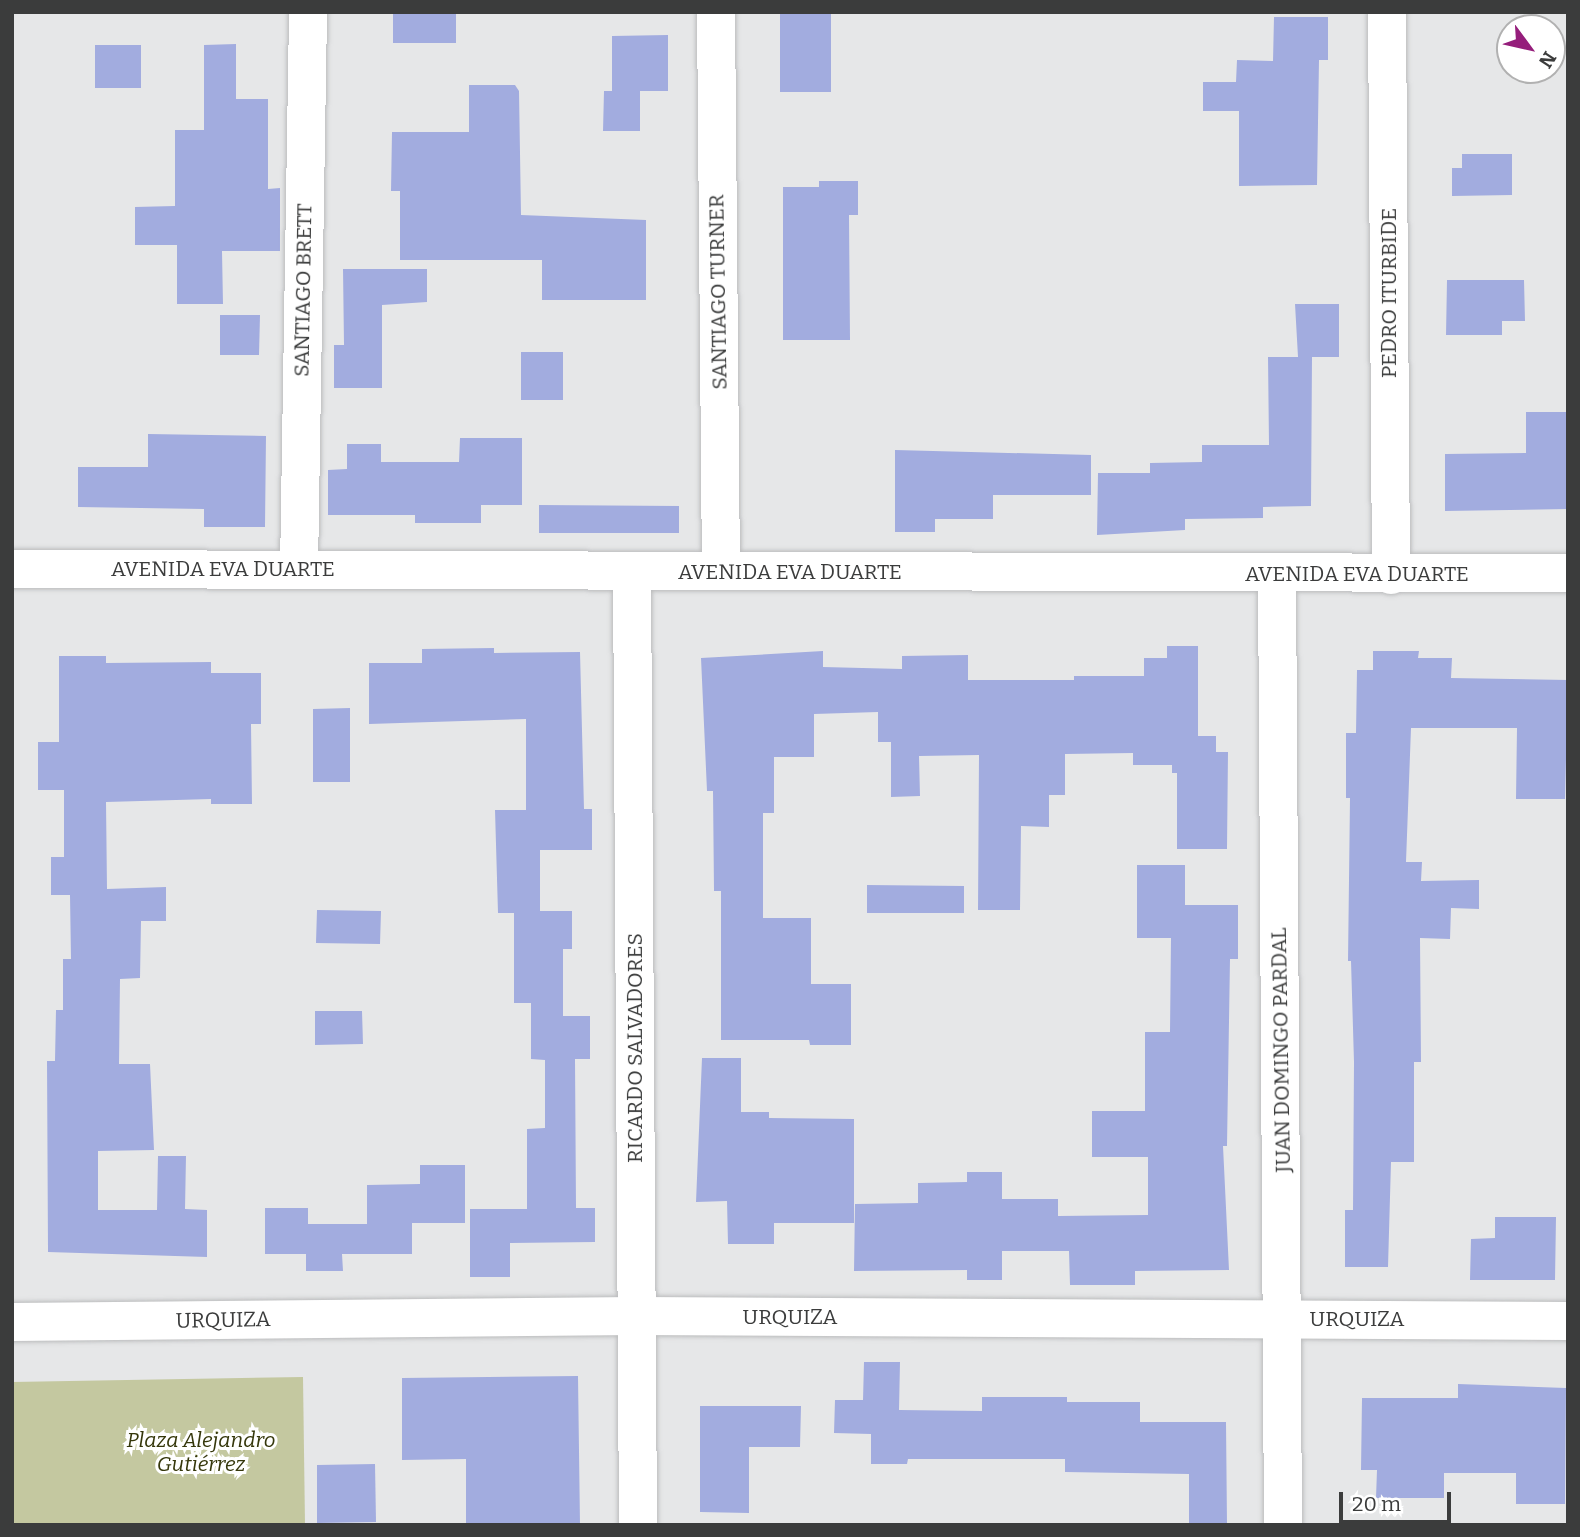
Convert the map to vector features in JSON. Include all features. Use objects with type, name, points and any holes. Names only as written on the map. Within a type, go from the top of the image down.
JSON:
[{"type":"street","name":"SANTIAGO BRETT","points":[[299,569],[308,12]]},
{"type":"street","name":"SANTIAGO TURNER","points":[[716,12],[721,571]]},
{"type":"street","name":"PEDRO ITURBIDE","points":[[1387,12],[1391,575]]},
{"type":"street","name":"AVENIDA EVA DUARTE","points":[[12,569],[1277,575],[1568,573]]},
{"type":"street","name":"RICARDO SALVADORES","points":[[632,572],[638,1525]]},
{"type":"street","name":"JUAN DOMINGO PARDAL","points":[[1277,575],[1283,1525]]},
{"type":"street","name":"URQUIZA","points":[[12,1322],[637,1316],[1568,1321]]},
{"type":"green space","name":"Plaza Alejandro Gutiérrez","points":[[303,1377],[305,1525],[12,1525],[12,1382]]},
{"type":"building","points":[[393,12],[456,12],[456,43],[393,43]]},
{"type":"building","points":[[780,12],[831,12],[831,92],[780,92]]},
{"type":"building","points":[[1274,17],[1328,17],[1328,60],[1319,60],[1317,185],[1239,186],[1239,111],[1203,111],[1203,82],[1236,82],[1237,60],[1273,61]]},
{"type":"building","points":[[668,35],[668,91],[640,91],[640,131],[603,131],[604,91],[612,91],[612,36]]},
{"type":"building","points":[[236,44],[236,99],[268,99],[268,189],[280,188],[280,251],[222,251],[223,304],[177,304],[177,245],[135,245],[135,207],[175,206],[175,130],[204,130],[204,45]]},
{"type":"building","points":[[95,45],[141,45],[141,88],[95,88]]},
{"type":"building","points":[[469,85],[515,85],[519,91],[521,215],[646,220],[646,300],[542,300],[542,260],[400,260],[400,191],[391,191],[392,132],[469,132]]},
{"type":"building","points":[[1462,154],[1512,154],[1512,195],[1452,196],[1452,168],[1462,168]]},
{"type":"building","points":[[819,181],[858,181],[858,215],[849,215],[850,340],[783,340],[783,187],[819,187]]},
{"type":"building","points":[[343,269],[427,269],[427,302],[382,305],[382,388],[334,388],[334,345],[344,345]]},
{"type":"building","points":[[1447,280],[1524,280],[1525,321],[1502,321],[1502,335],[1446,335]]},
{"type":"building","points":[[1295,304],[1339,304],[1339,357],[1312,357],[1311,506],[1263,507],[1263,518],[1185,519],[1185,530],[1097,535],[1098,473],[1150,473],[1150,463],[1202,462],[1202,445],[1269,445],[1268,357],[1298,357]]},
{"type":"building","points":[[220,315],[260,315],[259,355],[220,355]]},
{"type":"building","points":[[521,352],[563,352],[563,400],[521,400]]},
{"type":"building","points":[[1526,412],[1568,412],[1568,509],[1445,511],[1445,454],[1526,453]]},
{"type":"building","points":[[148,434],[266,436],[265,527],[204,527],[204,509],[78,507],[78,467],[148,467]]},
{"type":"building","points":[[460,438],[522,438],[522,505],[481,505],[481,523],[415,523],[415,515],[328,515],[328,470],[347,469],[347,444],[381,444],[381,462],[459,462]]},
{"type":"building","points":[[895,450],[1091,455],[1091,495],[993,495],[993,519],[935,519],[935,532],[895,532]]},
{"type":"building","points":[[539,505],[679,506],[679,533],[539,533]]},
{"type":"building","points":[[1167,646],[1198,646],[1198,736],[1216,736],[1216,752],[1228,752],[1227,849],[1177,849],[1177,773],[1172,773],[1172,765],[1133,765],[1133,753],[1065,754],[1065,795],[1049,795],[1049,827],[1021,826],[1020,910],[978,910],[979,755],[919,756],[920,796],[891,797],[891,742],[878,742],[878,712],[814,714],[814,757],[774,757],[774,813],[763,813],[763,918],[811,918],[811,984],[851,984],[851,1045],[810,1045],[809,1040],[721,1040],[721,891],[714,891],[713,791],[707,791],[701,658],[823,651],[823,667],[902,669],[902,656],[968,655],[968,680],[1074,680],[1074,676],[1144,676],[1144,658],[1167,658]]},
{"type":"building","points":[[494,648],[494,653],[580,652],[584,809],[592,809],[592,850],[540,850],[540,911],[572,911],[572,949],[563,949],[563,1016],[590,1016],[590,1059],[575,1059],[576,1208],[595,1208],[595,1242],[510,1243],[510,1277],[470,1277],[470,1209],[527,1209],[527,1129],[545,1128],[545,1060],[531,1059],[531,1003],[514,1003],[514,913],[498,913],[495,810],[526,810],[526,719],[369,724],[369,663],[422,663],[422,649]]},
{"type":"building","points":[[1373,651],[1419,651],[1418,658],[1452,658],[1451,678],[1568,680],[1565,799],[1516,799],[1517,728],[1411,728],[1406,862],[1422,862],[1421,881],[1479,880],[1479,909],[1451,908],[1450,939],[1420,938],[1421,1062],[1414,1062],[1414,1162],[1391,1162],[1388,1267],[1345,1267],[1345,1210],[1353,1210],[1354,1062],[1351,961],[1348,961],[1350,798],[1346,798],[1346,733],[1356,733],[1357,670],[1373,670]]},
{"type":"building","points":[[59,656],[106,656],[106,663],[211,662],[211,673],[261,673],[261,724],[251,724],[252,804],[211,804],[211,799],[106,802],[107,889],[166,887],[166,921],[141,921],[140,978],[120,979],[119,1064],[150,1064],[154,1150],[98,1151],[98,1210],[157,1210],[158,1156],[186,1156],[185,1209],[207,1210],[207,1257],[48,1252],[47,1061],[55,1061],[56,1010],[63,1010],[63,959],[71,959],[70,895],[51,895],[51,857],[64,857],[64,790],[38,790],[38,742],[59,742]]},
{"type":"building","points":[[350,708],[350,782],[313,782],[313,709]]},
{"type":"building","points":[[1137,865],[1185,865],[1185,905],[1238,905],[1238,959],[1230,959],[1227,1146],[1223,1146],[1229,1270],[1135,1271],[1135,1285],[1070,1285],[1069,1251],[1002,1251],[1002,1280],[967,1280],[967,1270],[854,1271],[855,1204],[918,1203],[918,1183],[967,1182],[967,1172],[1002,1172],[1002,1199],[1058,1199],[1058,1216],[1148,1215],[1148,1157],[1092,1157],[1092,1111],[1145,1111],[1145,1032],[1170,1032],[1171,938],[1137,938]]},
{"type":"building","points":[[867,885],[964,886],[964,913],[867,913]]},
{"type":"building","points":[[317,910],[381,911],[380,944],[316,943]]},
{"type":"building","points":[[315,1011],[362,1011],[363,1044],[315,1045]]},
{"type":"building","points":[[702,1058],[741,1058],[741,1112],[769,1112],[769,1118],[854,1119],[854,1223],[774,1223],[774,1244],[728,1244],[727,1201],[696,1202]]},
{"type":"building","points":[[420,1165],[465,1165],[465,1223],[412,1223],[412,1254],[342,1254],[343,1271],[306,1271],[306,1254],[265,1254],[265,1208],[308,1208],[308,1224],[367,1224],[367,1185],[420,1184]]},
{"type":"building","points":[[1495,1217],[1556,1217],[1555,1280],[1470,1280],[1471,1239],[1495,1238]]},
{"type":"building","points":[[864,1362],[900,1362],[899,1410],[982,1411],[982,1397],[1067,1397],[1067,1402],[1140,1402],[1140,1422],[1226,1422],[1227,1525],[1189,1525],[1189,1474],[1065,1472],[1065,1459],[908,1459],[907,1464],[871,1464],[871,1434],[834,1433],[835,1400],[863,1400]]},
{"type":"building","points":[[578,1376],[580,1525],[466,1525],[466,1459],[402,1460],[402,1378]]},
{"type":"building","points":[[1458,1384],[1566,1388],[1565,1504],[1516,1504],[1516,1473],[1444,1473],[1444,1498],[1376,1498],[1377,1470],[1361,1470],[1362,1398],[1458,1398]]},
{"type":"building","points":[[700,1406],[801,1406],[800,1447],[749,1447],[749,1513],[700,1512]]},
{"type":"building","points":[[375,1464],[376,1522],[317,1523],[317,1465]]}]
